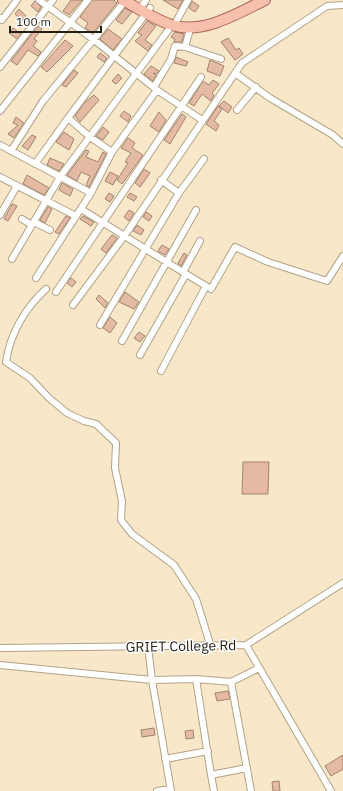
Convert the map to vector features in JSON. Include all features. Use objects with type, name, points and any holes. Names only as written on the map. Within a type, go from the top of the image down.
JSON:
[{"type":"main road","points":[[127,0],[175,22],[191,26],[212,24],[265,0]]},
{"type":"main road","points":[[175,22],[212,18],[228,13],[251,0]]},
{"type":"street","points":[[0,18],[2,20],[18,0]]},
{"type":"street","points":[[38,0],[93,39],[155,89],[202,120]]},
{"type":"street","points":[[0,65],[53,0]]},
{"type":"street","points":[[0,111],[88,0]]},
{"type":"street","points":[[11,151],[43,101],[93,39],[127,0]]},
{"type":"street","points":[[12,259],[60,177],[175,22],[188,0]]},
{"type":"street","points":[[73,305],[125,236],[161,180],[242,62],[327,6],[343,5]]},
{"type":"street","points":[[35,164],[114,56],[145,7]]},
{"type":"street","points":[[185,47],[191,26]]},
{"type":"street","points":[[36,278],[91,193],[112,152],[155,89],[171,59],[175,46],[185,47],[221,59]]},
{"type":"street","points":[[235,73],[270,98],[333,135],[343,144]]},
{"type":"street","points":[[56,292],[201,77]]},
{"type":"street","points":[[237,110],[256,87]]},
{"type":"street","points":[[68,118],[90,137],[112,152]]},
{"type":"street","points":[[0,145],[91,193]]},
{"type":"street","points":[[100,325],[179,193],[204,159]]},
{"type":"street","points":[[0,177],[76,216]]},
{"type":"street","points":[[161,180],[179,193]]},
{"type":"street","points":[[0,215],[2,207],[17,186]]},
{"type":"street","points":[[81,208],[211,289],[235,247],[268,262],[327,281],[343,256]]},
{"type":"street","points":[[122,341],[196,210]]},
{"type":"street","points":[[22,219],[50,230]]},
{"type":"street","points":[[140,355],[185,273],[200,241]]},
{"type":"street","points":[[161,371],[206,286]]},
{"type":"street","points":[[6,362],[12,338],[23,316],[36,297],[46,289]]},
{"type":"street","points":[[0,357],[30,378],[49,398],[67,413],[84,421],[96,424],[116,443],[115,468],[122,501],[121,520],[132,534],[174,565],[196,599],[210,644]]},
{"type":"street","name":"GRIET College Rd","points":[[0,648],[210,644],[246,645],[343,583]]},
{"type":"street","points":[[246,645],[331,791]]},
{"type":"street","points":[[148,646],[152,680],[171,790],[157,791]]},
{"type":"street","points":[[0,665],[152,680],[196,679],[231,682],[260,668]]},
{"type":"street","points":[[196,679],[214,791]]},
{"type":"street","points":[[231,682],[251,791]]},
{"type":"street","points":[[165,759],[208,751]]},
{"type":"street","points":[[211,775],[247,768]]},
{"type":"building","points":[[71,0],[82,0],[69,15],[63,11]]},
{"type":"building","points":[[92,0],[114,0],[117,3],[93,33],[85,28],[88,23],[80,17]]},
{"type":"building","points":[[163,0],[183,0],[178,9]]},
{"type":"building","points":[[35,1],[41,7],[38,12],[31,6]]},
{"type":"building","points":[[192,1],[199,6],[195,12],[189,8]]},
{"type":"building","points":[[125,8],[132,12],[122,24],[116,20]]},
{"type":"building","points":[[19,9],[26,16],[22,20],[15,14]]},
{"type":"building","points":[[147,21],[156,26],[145,40],[152,45],[148,51],[135,41],[142,35],[138,33]]},
{"type":"building","points":[[38,26],[42,29],[34,39],[37,41],[33,46],[41,52],[38,56],[28,50],[17,65],[11,61]]},
{"type":"building","points":[[13,28],[21,34],[17,39],[9,33]]},
{"type":"building","points":[[108,29],[122,39],[113,50],[100,39]]},
{"type":"building","points":[[175,32],[184,34],[182,42],[174,42],[175,39],[171,37]]},
{"type":"building","points":[[228,38],[236,50],[239,48],[243,54],[235,60],[221,42]]},
{"type":"building","points":[[65,40],[73,46],[47,72],[41,67]]},
{"type":"building","points":[[100,53],[107,58],[104,62],[97,57]]},
{"type":"building","points":[[176,57],[188,62],[186,66],[174,63]]},
{"type":"building","points":[[210,60],[224,66],[220,76],[207,71]]},
{"type":"building","points":[[151,66],[159,71],[156,74],[153,73],[156,75],[153,81],[144,74]]},
{"type":"building","points":[[74,70],[78,73],[66,87],[62,85]]},
{"type":"building","points":[[118,74],[122,78],[116,84],[112,81]]},
{"type":"building","points":[[213,80],[219,84],[212,93],[214,95],[211,101],[202,94],[194,106],[189,103],[203,81],[209,85]]},
{"type":"building","points":[[94,95],[99,100],[80,122],[75,116],[85,102]]},
{"type":"building","points":[[224,101],[232,107],[228,113],[219,106]]},
{"type":"building","points":[[218,106],[222,109],[214,121],[219,125],[216,131],[206,124]]},
{"type":"building","points":[[124,111],[131,116],[128,122],[120,116]]},
{"type":"building","points":[[159,112],[166,120],[159,132],[150,126]]},
{"type":"building","points":[[182,114],[186,117],[170,144],[164,140]]},
{"type":"building","points":[[16,117],[24,123],[14,138],[8,134],[18,125],[13,123]]},
{"type":"building","points":[[103,127],[109,132],[103,140],[96,136]]},
{"type":"building","points":[[64,132],[74,139],[69,150],[56,142]]},
{"type":"building","points":[[32,135],[36,137],[28,150],[22,146]]},
{"type":"building","points":[[128,138],[135,143],[132,148],[143,155],[122,184],[117,180],[128,163],[125,162],[131,153],[121,148]]},
{"type":"building","points":[[86,150],[89,151],[86,157],[98,162],[103,152],[106,154],[89,187],[86,185],[90,176],[81,172],[77,181],[67,175]]},
{"type":"building","points":[[50,158],[64,164],[59,171],[47,165]]},
{"type":"building","points":[[144,169],[150,173],[140,187],[135,183]]},
{"type":"building","points":[[110,172],[118,176],[113,185],[105,181]]},
{"type":"building","points":[[27,175],[49,188],[44,195],[23,184]]},
{"type":"building","points":[[62,183],[73,189],[70,196],[59,190]]},
{"type":"building","points":[[109,193],[114,196],[110,202],[105,199]]},
{"type":"building","points":[[130,193],[137,197],[134,201],[127,197]]},
{"type":"building","points":[[12,204],[17,206],[8,221],[4,219]]},
{"type":"building","points":[[48,207],[52,209],[45,223],[40,220]]},
{"type":"building","points":[[129,210],[134,213],[129,221],[124,217]]},
{"type":"building","points":[[146,212],[152,216],[149,221],[143,217]]},
{"type":"building","points":[[66,216],[70,218],[59,234],[55,232]]},
{"type":"building","points":[[83,216],[94,222],[91,226],[80,219]]},
{"type":"building","points":[[137,225],[144,230],[141,235],[133,231]]},
{"type":"building","points":[[112,235],[117,238],[106,253],[101,249]]},
{"type":"building","points":[[162,245],[169,249],[165,255],[158,251]]},
{"type":"building","points":[[184,253],[187,255],[181,266],[178,263]]},
{"type":"building","points":[[71,278],[76,282],[72,287],[67,283]]},
{"type":"building","points":[[125,292],[139,302],[134,309],[119,302]]},
{"type":"building","points":[[99,295],[108,303],[105,308],[96,299]]},
{"type":"building","points":[[110,317],[117,323],[110,333],[103,328]]},
{"type":"building","points":[[139,332],[145,336],[140,342],[134,338]]},
{"type":"building","points":[[243,462],[269,462],[268,494],[242,494]]},
{"type":"building","points":[[228,691],[230,699],[217,701],[215,693]]},
{"type":"building","points":[[154,728],[155,735],[142,737],[141,730]]},
{"type":"building","points":[[193,730],[194,738],[186,739],[185,731]]},
{"type":"building","points":[[343,755],[343,769],[331,776],[325,766]]},
{"type":"building","points":[[279,781],[280,791],[273,791],[272,782]]}]
